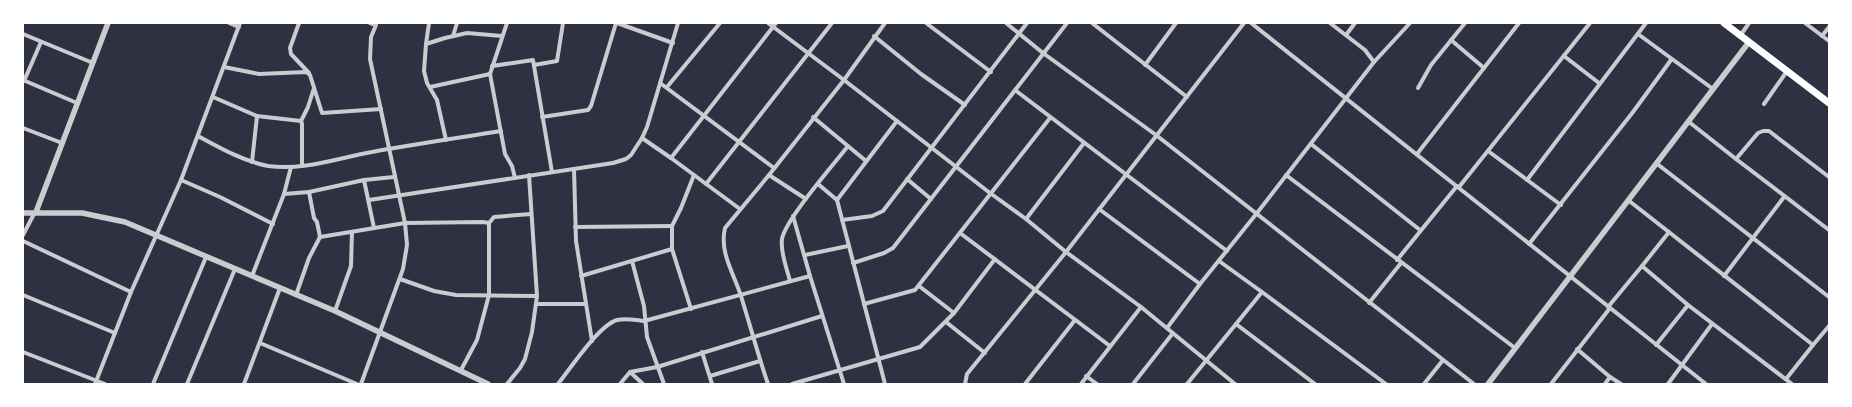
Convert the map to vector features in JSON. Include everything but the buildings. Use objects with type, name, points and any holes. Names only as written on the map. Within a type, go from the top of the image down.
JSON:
[{"type":"main road","points":[[1724,23],[1829,103]]},
{"type":"street","points":[[23,235],[36,212],[108,23]]},
{"type":"street","points":[[95,382],[131,292],[181,180],[213,97],[239,25],[229,23]]},
{"type":"street","points":[[299,23],[290,48],[291,54],[310,75],[322,114],[381,108]]},
{"type":"street","points":[[361,384],[400,279],[406,257],[407,245],[405,223],[370,59],[371,37],[376,24],[370,23]]},
{"type":"street","points":[[430,23],[426,44],[424,71],[437,100],[446,140]]},
{"type":"street","points":[[453,36],[457,23]]},
{"type":"street","points":[[507,23],[490,74],[506,157],[512,166],[515,178]]},
{"type":"street","points":[[534,65],[557,61],[563,23]]},
{"type":"street","points":[[542,118],[588,110],[591,106],[616,23],[673,43]]},
{"type":"street","points":[[369,200],[399,197],[529,175],[613,163],[626,159],[636,148],[642,138],[673,43],[678,23]]},
{"type":"street","points":[[667,87],[720,23]]},
{"type":"street","points":[[768,23],[774,25],[808,53],[1026,219],[1066,252],[1141,307],[1235,384]]},
{"type":"street","points":[[706,184],[832,23]]},
{"type":"street","points":[[768,384],[741,295],[726,255],[723,237],[727,223],[769,175],[844,80],[874,36],[885,23]]},
{"type":"street","points":[[926,23],[991,72]]},
{"type":"street","points":[[1006,23],[1043,53],[1156,135],[1474,384]]},
{"type":"street","points":[[842,220],[880,213],[991,72],[1027,23]]},
{"type":"street","points":[[853,263],[890,251],[1067,23]]},
{"type":"street","points":[[1092,23],[1187,97]]},
{"type":"street","points":[[1145,64],[1176,23]]},
{"type":"street","points":[[965,384],[967,374],[1066,252],[1098,209],[1127,175],[1156,135],[1244,23]]},
{"type":"street","points":[[1251,23],[1706,384]]},
{"type":"street","points":[[1330,23],[1365,50],[1374,62]]},
{"type":"street","points":[[1346,35],[1355,23]]},
{"type":"street","points":[[1167,328],[1374,62],[1410,23]]},
{"type":"street","points":[[1418,88],[1431,65],[1465,23]]},
{"type":"street","points":[[1417,154],[1519,23]]},
{"type":"street","points":[[1396,260],[1488,151],[1590,23]]},
{"type":"street","points":[[1526,180],[1646,23]]},
{"type":"street","points":[[1740,36],[1749,23]]},
{"type":"street","points":[[1805,23],[1829,41]]},
{"type":"street","points":[[671,158],[774,25]]},
{"type":"street","points":[[1822,36],[1829,26]]},
{"type":"street","points":[[23,34],[93,63]]},
{"type":"street","points":[[426,44],[453,36],[467,34],[502,36]]},
{"type":"street","points":[[1638,34],[1671,60],[1713,89]]},
{"type":"street","points":[[874,36],[921,74],[965,105]]},
{"type":"street","points":[[1452,40],[1484,68]]},
{"type":"street","points":[[41,42],[23,81],[78,103]]},
{"type":"street","points":[[1488,384],[1749,42]]},
{"type":"street","points":[[1564,56],[1599,83]]},
{"type":"street","points":[[492,66],[533,60],[552,172]]},
{"type":"street","points":[[1529,244],[1561,205],[1671,60]]},
{"type":"street","points":[[224,67],[259,74],[300,72],[310,75]]},
{"type":"street","points":[[1764,104],[1787,71]]},
{"type":"street","points":[[430,86],[490,74]]},
{"type":"street","points":[[660,83],[705,115],[774,168]]},
{"type":"street","points":[[302,166],[301,121],[308,107],[314,88]]},
{"type":"street","points":[[1015,90],[1227,251]]},
{"type":"street","points":[[213,97],[256,116],[301,121]]},
{"type":"street","points":[[252,162],[256,116]]},
{"type":"street","points":[[813,118],[866,161]]},
{"type":"street","points":[[864,304],[910,292],[919,286],[1050,118]]},
{"type":"street","points":[[837,200],[897,121]]},
{"type":"street","points":[[1689,122],[1784,197],[1829,230]]},
{"type":"street","points":[[23,128],[62,143]]},
{"type":"street","points":[[198,136],[252,162],[268,166],[291,167],[501,131]]},
{"type":"street","points":[[1736,159],[1758,133],[1768,131],[1829,177]]},
{"type":"street","points":[[642,138],[740,209]]},
{"type":"street","points":[[1026,219],[1084,143]]},
{"type":"street","points":[[1311,144],[1420,230]]},
{"type":"street","points":[[790,281],[782,240],[793,216],[848,146]]},
{"type":"street","points":[[1488,151],[1561,205]]},
{"type":"street","points":[[1656,163],[1829,297]]},
{"type":"street","points":[[252,276],[284,194],[291,167]]},
{"type":"street","points":[[574,169],[575,227],[581,276],[592,341]]},
{"type":"street","points":[[507,384],[526,359],[532,332],[537,296],[529,175]]},
{"type":"street","points":[[691,309],[672,249],[672,226],[694,175]]},
{"type":"street","points":[[769,175],[806,199]]},
{"type":"street","points":[[1286,175],[1396,260],[1515,348]]},
{"type":"street","points":[[284,194],[309,192],[364,180],[394,177]]},
{"type":"street","points":[[907,179],[931,198]]},
{"type":"street","points":[[181,180],[220,197],[273,224]]},
{"type":"street","points":[[364,180],[374,228]]},
{"type":"street","points":[[818,184],[837,200],[885,384]]},
{"type":"street","points":[[296,295],[309,258],[320,237],[317,222],[314,218],[309,192]]},
{"type":"street","points":[[1724,276],[1784,197]]},
{"type":"street","points":[[1628,200],[1813,345]]},
{"type":"street","points":[[1098,209],[1200,284]]},
{"type":"street","points":[[23,213],[82,213],[104,216],[125,222],[335,311],[488,384]]},
{"type":"street","points":[[461,370],[477,340],[489,295],[489,223],[494,217],[531,214]]},
{"type":"street","points":[[793,216],[822,316],[844,384]]},
{"type":"street","points":[[320,237],[405,223],[489,223]]},
{"type":"street","points":[[575,227],[672,226]]},
{"type":"street","points":[[335,311],[351,266],[352,232]]},
{"type":"street","points":[[1551,384],[1609,307],[1669,232]]},
{"type":"street","points":[[960,233],[1110,346]]},
{"type":"street","points":[[23,241],[131,292]]},
{"type":"street","points":[[805,255],[848,246]]},
{"type":"street","points":[[581,276],[672,249]]},
{"type":"street","points":[[153,384],[206,257]]},
{"type":"street","points":[[792,384],[920,347],[954,313],[995,259]]},
{"type":"street","points":[[632,261],[644,306],[644,321],[647,336],[664,384]]},
{"type":"street","points":[[1219,261],[1386,384]]},
{"type":"street","points":[[1369,303],[1401,263]]},
{"type":"street","points":[[1642,266],[1712,324],[1792,384]]},
{"type":"street","points":[[187,384],[235,269]]},
{"type":"street","points":[[558,384],[592,341],[612,322],[623,319],[644,321],[810,276]]},
{"type":"street","points":[[400,279],[434,291],[449,294],[537,296]]},
{"type":"street","points":[[919,286],[954,313]]},
{"type":"street","points":[[249,384],[244,383],[280,288]]},
{"type":"street","points":[[1187,384],[1262,292]]},
{"type":"street","points":[[23,296],[115,333]]},
{"type":"street","points":[[536,304],[586,304]]},
{"type":"street","points":[[1656,345],[1688,305]]},
{"type":"street","points":[[1081,384],[1141,307]]},
{"type":"street","points":[[620,384],[630,372],[657,367],[822,316]]},
{"type":"street","points":[[1025,384],[1075,320]]},
{"type":"street","points":[[946,322],[985,353]]},
{"type":"street","points":[[1236,324],[1316,384]]},
{"type":"street","points":[[1668,384],[1712,324]]},
{"type":"street","points":[[1786,379],[1829,326]]},
{"type":"street","points":[[1133,384],[1173,333]]},
{"type":"street","points":[[260,343],[357,384]]},
{"type":"street","points":[[1577,349],[1610,377],[1621,384]]},
{"type":"street","points":[[23,352],[95,382],[105,384]]},
{"type":"street","points":[[702,352],[712,384]]},
{"type":"street","points":[[1424,384],[1443,360]]},
{"type":"street","points":[[710,376],[760,361]]},
{"type":"street","points":[[630,372],[643,384]]},
{"type":"street","points":[[1086,376],[1097,384]]},
{"type":"street","points":[[1605,384],[1610,377]]}]
